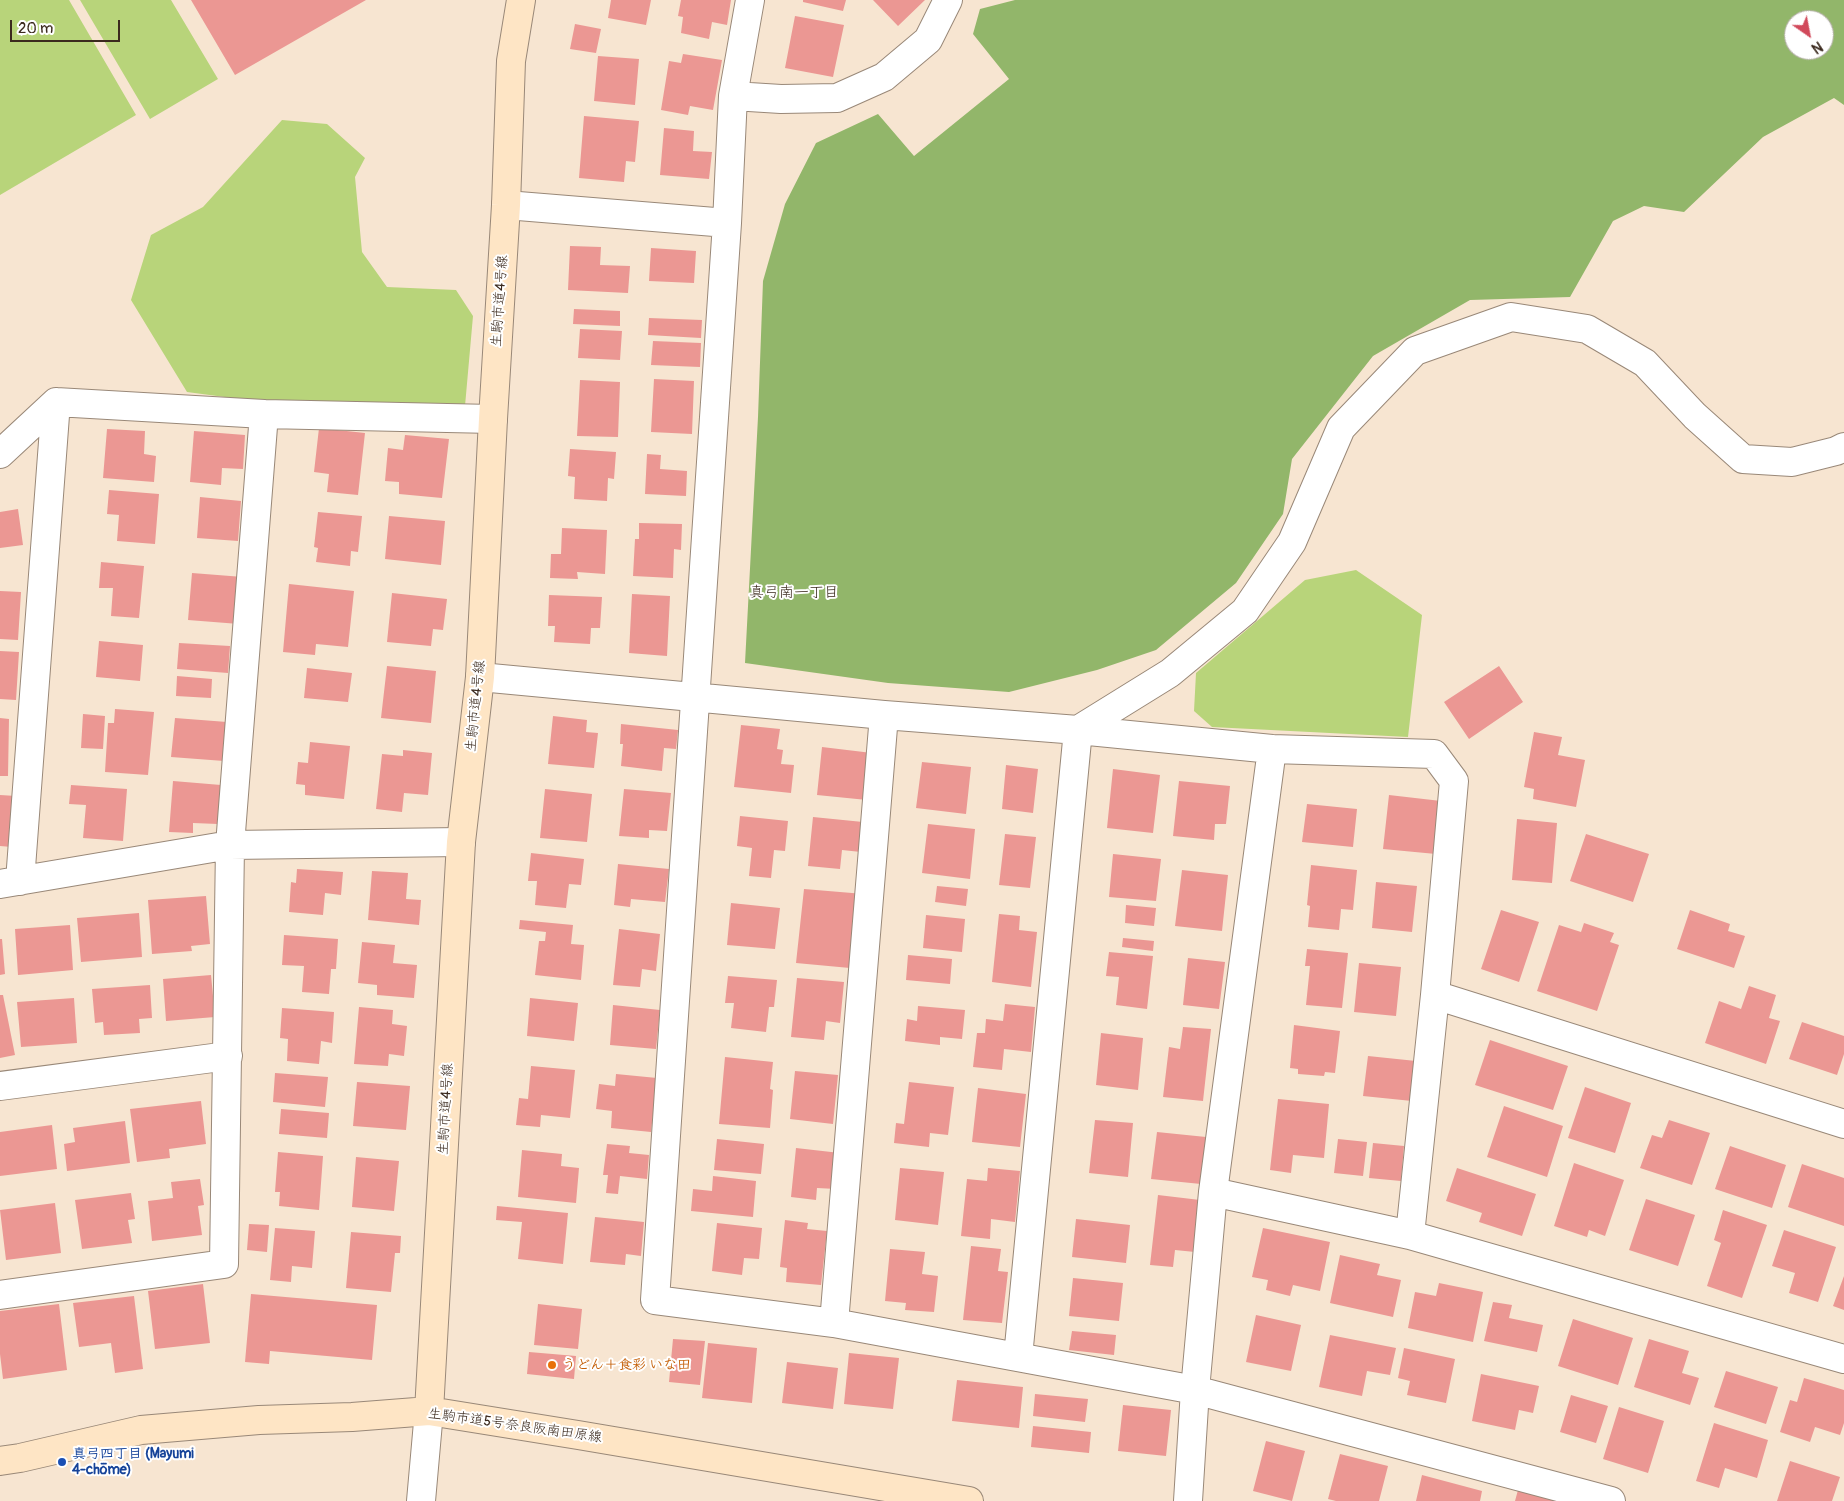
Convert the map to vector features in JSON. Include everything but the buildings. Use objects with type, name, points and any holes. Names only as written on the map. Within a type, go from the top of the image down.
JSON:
[{"type":"street","name":"生駒市道4号線","points":[[429,1412],[461,842],[480,677],[506,205],[511,61],[521,0]]},
{"type":"street","points":[[750,0],[733,96],[727,222],[655,1300],[834,1323],[1195,1390],[1611,1501]]},
{"type":"street","points":[[733,96],[781,99],[837,98],[884,77],[928,40],[948,0]]},
{"type":"street","points":[[506,205],[727,222]]},
{"type":"street","points":[[1078,730],[1170,673],[1245,611],[1292,542],[1341,428],[1416,351],[1511,317],[1587,329],[1646,363],[1695,416],[1743,459],[1792,462],[1844,447]]},
{"type":"street","points":[[0,454],[56,402],[264,414],[493,419]]},
{"type":"street","points":[[56,402],[10,883],[230,845],[461,842]]},
{"type":"street","points":[[0,1295],[224,1264],[230,845],[264,414]]},
{"type":"street","points":[[480,677],[1272,749],[1434,754],[1454,781],[1435,995],[1410,1235]]},
{"type":"street","points":[[834,1323],[884,715]]},
{"type":"street","points":[[1018,1357],[1078,730]]},
{"type":"street","points":[[1188,1501],[1195,1390],[1213,1192],[1272,749]]},
{"type":"street","points":[[1435,995],[1844,1124]]},
{"type":"street","points":[[0,1086],[228,1056]]},
{"type":"street","points":[[1213,1192],[1410,1235],[1844,1359]]},
{"type":"street","points":[[421,1501],[429,1412]]},
{"type":"street","name":"生駒市道5号奈良阪南田原線","points":[[0,1461],[141,1430],[259,1420],[429,1412],[588,1436],[969,1501]]},
{"type":"green space","points":[[0,0],[69,0],[136,115],[0,195]]},
{"type":"green space","points":[[80,0],[171,0],[218,79],[150,119]]},
{"type":"green space","points":[[1015,0],[1844,0],[1844,105],[1834,98],[1763,137],[1684,212],[1644,206],[1613,221],[1570,297],[1470,300],[1373,356],[1292,459],[1283,514],[1236,583],[1156,650],[1097,670],[1009,692],[888,683],[745,663],[763,281],[785,204],[816,143],[878,114],[914,156],[1009,79],[973,34],[980,9]]},
{"type":"green space","points":[[282,120],[327,124],[365,158],[355,177],[362,252],[387,287],[456,290],[473,316],[465,406],[270,403],[187,392],[131,300],[151,235],[203,207]]},
{"type":"green space","points":[[1356,570],[1422,615],[1408,737],[1212,727],[1194,711],[1196,673],[1305,580]]},
{"type":"place","name":"うどん＋食彩 いな田","points":[[552,1365]]},
{"type":"place","name":"真弓四丁目 (Mayumi 4-chōme)","points":[[62,1462]]},
{"type":"district","name":"真弓南一丁目","points":[[794,593]]}]
